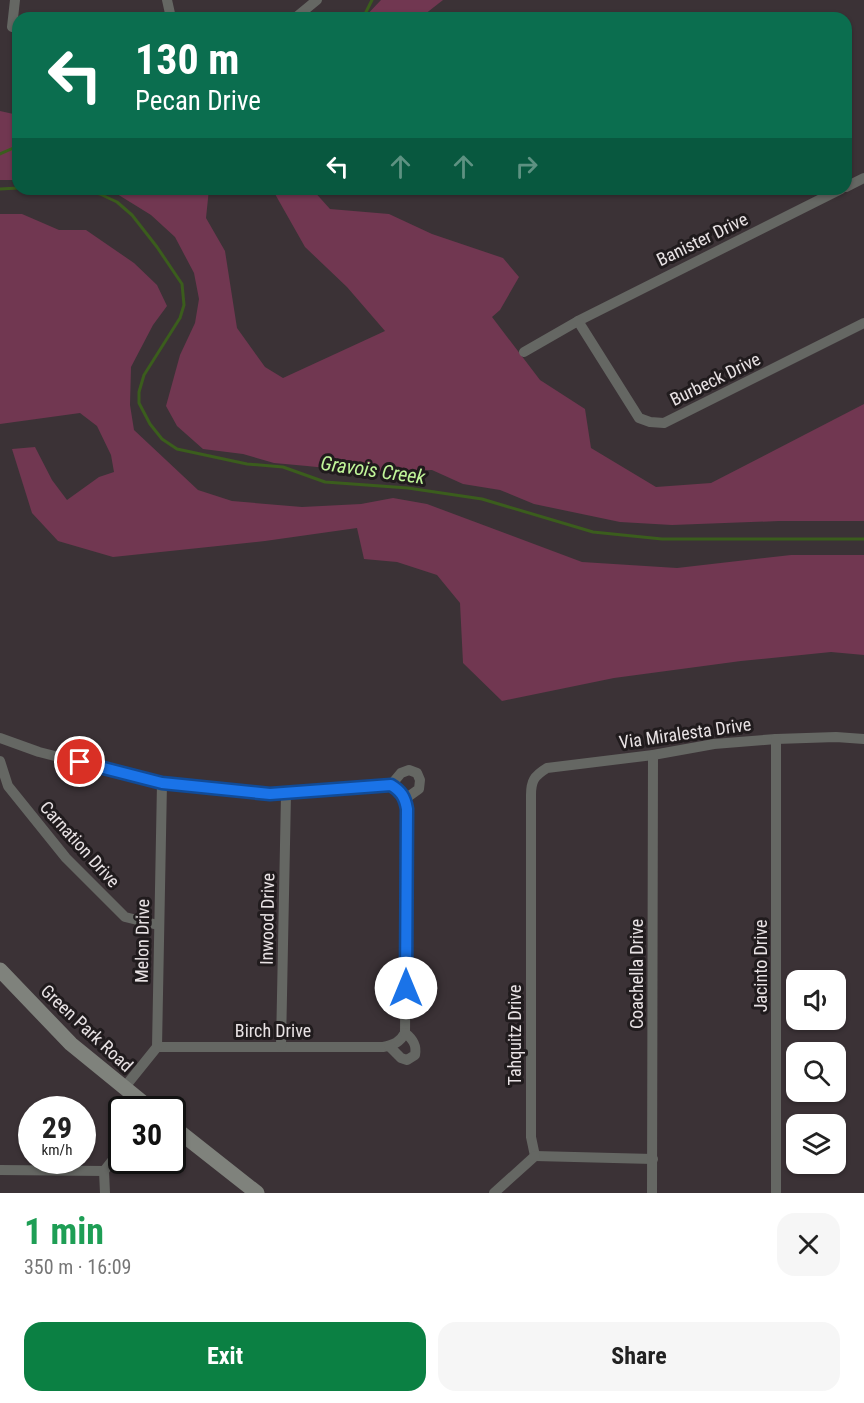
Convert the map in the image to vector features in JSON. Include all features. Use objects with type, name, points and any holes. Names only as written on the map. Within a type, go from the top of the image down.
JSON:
[{"type":"street","points":[[302,12],[317,0]]},
{"type":"street","name":"Banister Drive","points":[[578,321],[829,195]]},
{"type":"street","points":[[524,352],[578,321]]},
{"type":"street","name":"Burbeck Drive","points":[[578,321],[639,418],[664,423],[864,323]]},
{"type":"street","name":"Via Miralesta Drive","points":[[531,795],[531,781],[547,768],[653,755],[714,744],[836,737],[864,739]]},
{"type":"street","points":[[0,738],[39,752],[162,783],[270,794],[399,791],[407,809],[403,1036],[389,1046]]},
{"type":"street","name":"Jacinto Drive","points":[[776,739],[776,1193]]},
{"type":"street","name":"Coachella Drive","points":[[652,1193],[653,755]]},
{"type":"street","name":"Carnation Drive","points":[[0,761],[8,786],[66,858],[125,917],[158,925]]},
{"type":"street","name":"Melon Drive","points":[[157,1047],[162,783]]},
{"type":"street","name":"Inwood Drive","points":[[281,1046],[286,794]]},
{"type":"street","name":"Tahquitz Drive","points":[[531,795],[531,1137],[535,1156]]},
{"type":"street","name":"Green Park Road","points":[[0,970],[71,1044],[134,1096]]},
{"type":"street","name":"Birch Drive","points":[[157,1047],[389,1046],[401,1058],[407,1060],[415,1055],[416,1048],[411,1037],[403,1036]]},
{"type":"street","points":[[124,1088],[157,1047]]},
{"type":"street","points":[[186,1137],[257,1193]]},
{"type":"street","points":[[494,1193],[535,1156],[652,1160]]},
{"type":"street","points":[[105,1193],[104,1171],[108,1166]]},
{"type":"street","points":[[0,1170],[104,1171]]},
{"type":"shaded area","points":[[381,0],[443,0],[428,12],[370,12]]},
{"type":"shaded area","points":[[0,111],[12,114],[12,180],[0,180]]},
{"type":"shaded area","points":[[119,195],[208,195],[206,218],[225,251],[237,328],[265,367],[283,378],[385,331],[347,287],[305,247],[276,195],[317,195],[330,209],[389,214],[432,234],[503,258],[519,277],[500,310],[492,317],[540,380],[585,409],[591,448],[656,487],[711,483],[864,404],[864,521],[672,525],[620,522],[534,504],[500,490],[463,484],[432,470],[366,472],[274,463],[243,454],[203,449],[177,426],[166,406],[180,355],[195,323],[199,299],[194,273],[175,237],[151,215]]},
{"type":"shaded area","points":[[0,214],[22,214],[59,230],[86,230],[134,263],[157,285],[167,306],[153,325],[131,367],[130,405],[134,430],[198,490],[232,501],[302,507],[361,504],[393,498],[427,504],[582,562],[677,568],[791,555],[864,555],[864,655],[831,652],[741,661],[614,678],[502,701],[463,663],[460,603],[437,575],[397,562],[364,559],[357,528],[265,541],[113,557],[58,541],[32,513],[12,449],[35,447],[52,480],[67,500],[99,477],[114,472],[111,455],[97,426],[80,413],[0,424]]},
{"type":"waterway","points":[[366,12],[372,0]]},
{"type":"waterway","points":[[0,154],[12,149]]},
{"type":"waterway","name":"Gravois Creek","points":[[0,189],[12,188]]},
{"type":"waterway","name":"Gravois Creek","points":[[102,195],[117,202],[132,215],[182,284],[184,305],[180,318],[144,375],[139,392],[139,403],[150,424],[162,439],[177,449],[247,464],[283,467],[325,482],[408,488],[482,499],[593,532],[662,539],[864,539]]},
{"type":"route","points":[[80,762],[162,783],[270,794],[391,785],[399,790],[405,799],[407,809],[406,988]]}]
